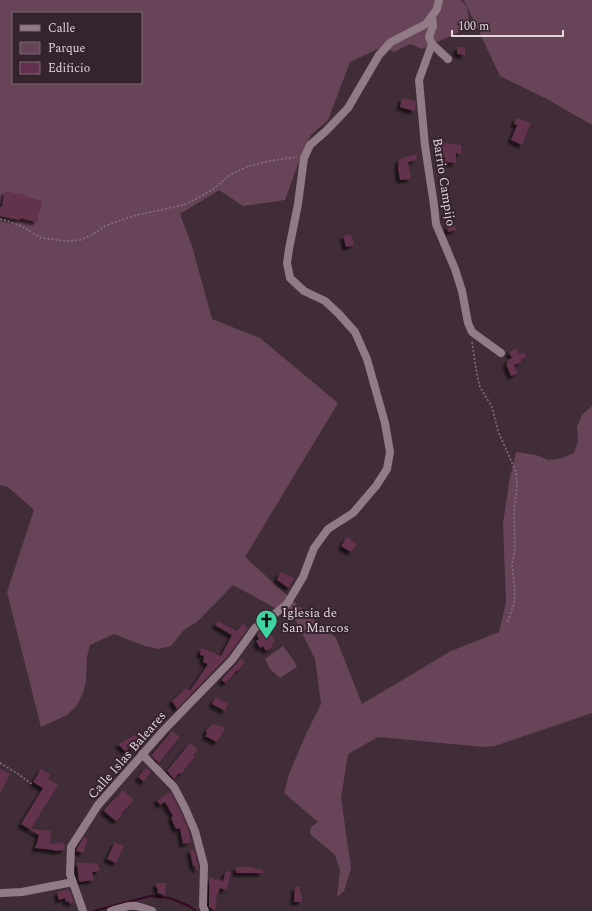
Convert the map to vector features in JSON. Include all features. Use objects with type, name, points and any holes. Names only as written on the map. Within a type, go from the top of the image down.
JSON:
[{"type":"street","points":[[304,158],[310,145],[348,108],[379,55],[391,42],[426,24],[436,9],[439,0]]},
{"type":"street","name":"Barrio Campijo","points":[[432,16],[433,26],[429,37],[432,44],[419,80],[425,146],[436,224],[455,269],[462,290],[468,323],[472,332]]},
{"type":"street","points":[[432,44],[448,59]]},
{"type":"street","name":"Calle Islas Baleares","points":[[83,911],[70,874],[71,847],[98,805],[163,731],[232,660],[254,628],[272,617],[287,604],[303,577],[314,548],[328,528],[353,513],[376,486],[387,469],[390,452],[385,423],[367,359],[355,332],[324,300],[304,292],[290,278],[287,263],[292,229],[298,204],[304,158]]},
{"type":"street","points":[[472,332],[501,353]]},
{"type":"street","points":[[142,754],[174,787],[195,831],[204,865],[203,906],[205,911]]},
{"type":"street","points":[[2,893],[22,892],[73,882]]},
{"type":"street","points":[[111,911],[131,905],[139,906],[152,911]]},
{"type":"path","points":[[0,220],[22,226],[41,238],[66,241],[80,240],[92,235],[106,226],[133,216],[183,205],[196,199],[230,175],[246,167],[269,161],[296,157],[304,158]]},
{"type":"path","points":[[472,332],[477,375],[480,387],[492,408],[498,431],[516,472],[517,487],[514,510],[515,548],[512,566],[515,590],[514,604],[507,624]]},
{"type":"path","points":[[0,763],[33,785]]},
{"type":"green space","points":[[0,0],[461,0],[467,7],[470,27],[422,49],[410,44],[394,52],[382,47],[350,62],[328,120],[311,135],[302,153],[285,200],[243,206],[219,190],[180,214],[192,246],[212,319],[260,338],[338,403],[245,557],[336,638],[362,704],[451,651],[499,632],[506,602],[503,524],[509,482],[516,452],[536,455],[548,460],[562,458],[574,453],[578,441],[577,427],[582,415],[592,406],[592,713],[495,746],[484,747],[378,737],[348,754],[341,798],[351,868],[344,891],[337,897],[340,870],[335,855],[310,834],[311,827],[318,822],[284,793],[289,774],[321,704],[315,659],[295,619],[233,585],[198,621],[184,630],[171,646],[158,649],[145,646],[114,634],[90,645],[87,657],[86,681],[83,693],[77,705],[67,715],[41,727],[7,592],[34,510],[8,487],[0,485]]},
{"type":"green space","points":[[464,0],[592,0],[592,125],[547,99],[500,76]]},
{"type":"green space","points":[[283,646],[297,667],[280,678],[270,669],[265,659]]},
{"type":"building","points":[[457,47],[465,47],[465,55],[457,54]]},
{"type":"building","points":[[402,98],[415,101],[416,105],[414,111],[400,107]]},
{"type":"building","points":[[516,118],[531,123],[522,145],[511,140],[517,125],[514,124]]},
{"type":"building","points":[[441,143],[461,145],[461,154],[456,153],[456,163],[444,162],[445,157],[441,156]]},
{"type":"building","points":[[417,154],[416,160],[408,162],[411,179],[400,180],[398,168],[399,159]]},
{"type":"building","points":[[5,191],[25,195],[24,196],[42,201],[37,222],[20,218],[20,220],[0,216],[0,207],[2,207]]},
{"type":"building","points":[[455,225],[456,230],[448,232],[447,226]]},
{"type":"building","points":[[351,234],[354,245],[346,247],[343,236]]},
{"type":"building","points":[[516,348],[519,354],[524,352],[526,357],[521,360],[522,362],[514,365],[518,373],[511,376],[506,364],[508,363],[507,360],[512,358],[509,352]]},
{"type":"building","points":[[347,537],[357,544],[351,552],[341,546]]},
{"type":"building","points":[[280,572],[294,578],[289,588],[277,580]]},
{"type":"building","points":[[218,621],[236,631],[243,624],[248,628],[228,656],[177,709],[172,701],[186,688],[190,691],[208,664],[203,662],[204,656],[200,655],[201,648],[221,656],[232,635],[215,625]]},
{"type":"building","name":"Iglesia de San Marcos","points":[[266,629],[270,635],[271,634],[275,642],[271,644],[273,647],[266,651],[263,646],[260,648],[256,641],[259,639],[257,635],[259,632]]},
{"type":"building","points":[[241,658],[245,662],[238,671],[237,670],[226,683],[221,680],[236,664]]},
{"type":"building","points":[[216,697],[228,704],[225,711],[212,704]]},
{"type":"building","points":[[213,723],[217,726],[218,725],[225,728],[217,742],[205,736],[207,734],[206,731]]},
{"type":"building","points":[[142,731],[146,739],[125,751],[118,744]]},
{"type":"building","points":[[172,731],[180,737],[159,763],[151,756]]},
{"type":"building","points":[[190,743],[198,749],[193,755],[195,756],[181,774],[179,773],[174,779],[167,771]]},
{"type":"building","points":[[146,768],[151,772],[144,782],[138,777]]},
{"type":"building","points":[[0,769],[10,774],[0,794]]},
{"type":"building","points":[[41,769],[50,775],[48,779],[58,785],[31,829],[51,831],[50,844],[64,842],[65,850],[54,851],[35,848],[39,835],[21,824],[43,788],[33,782]]},
{"type":"building","points":[[123,790],[134,800],[116,821],[104,810]]},
{"type":"building","points":[[170,792],[188,829],[191,842],[183,844],[180,828],[176,829],[171,818],[173,816],[165,802],[160,805],[157,800]]},
{"type":"building","points":[[84,837],[88,839],[83,853],[76,851],[77,848]]},
{"type":"building","points":[[115,842],[124,846],[116,863],[107,859]]},
{"type":"building","points":[[194,849],[198,866],[198,869],[196,870],[195,866],[193,866],[190,850]]},
{"type":"building","points":[[77,862],[98,864],[100,871],[92,872],[94,880],[79,882]]},
{"type":"building","points":[[236,867],[250,867],[263,870],[263,873],[236,873]]},
{"type":"building","points":[[226,871],[231,872],[228,884],[226,890],[220,888],[215,900],[217,901],[215,910],[209,907],[209,877],[223,881]]},
{"type":"building","points":[[156,883],[166,883],[165,895],[158,893]]},
{"type":"building","points":[[295,887],[300,887],[302,902],[294,902]]},
{"type":"building","points":[[69,889],[74,902],[70,904],[69,901],[66,902],[65,898],[59,900],[57,892]]},
{"type":"waterway","points":[[94,911],[150,896],[170,898],[189,906],[196,911]]},
{"type":"place","name":"Iglesia de San Marcos","points":[[266,640]]}]
